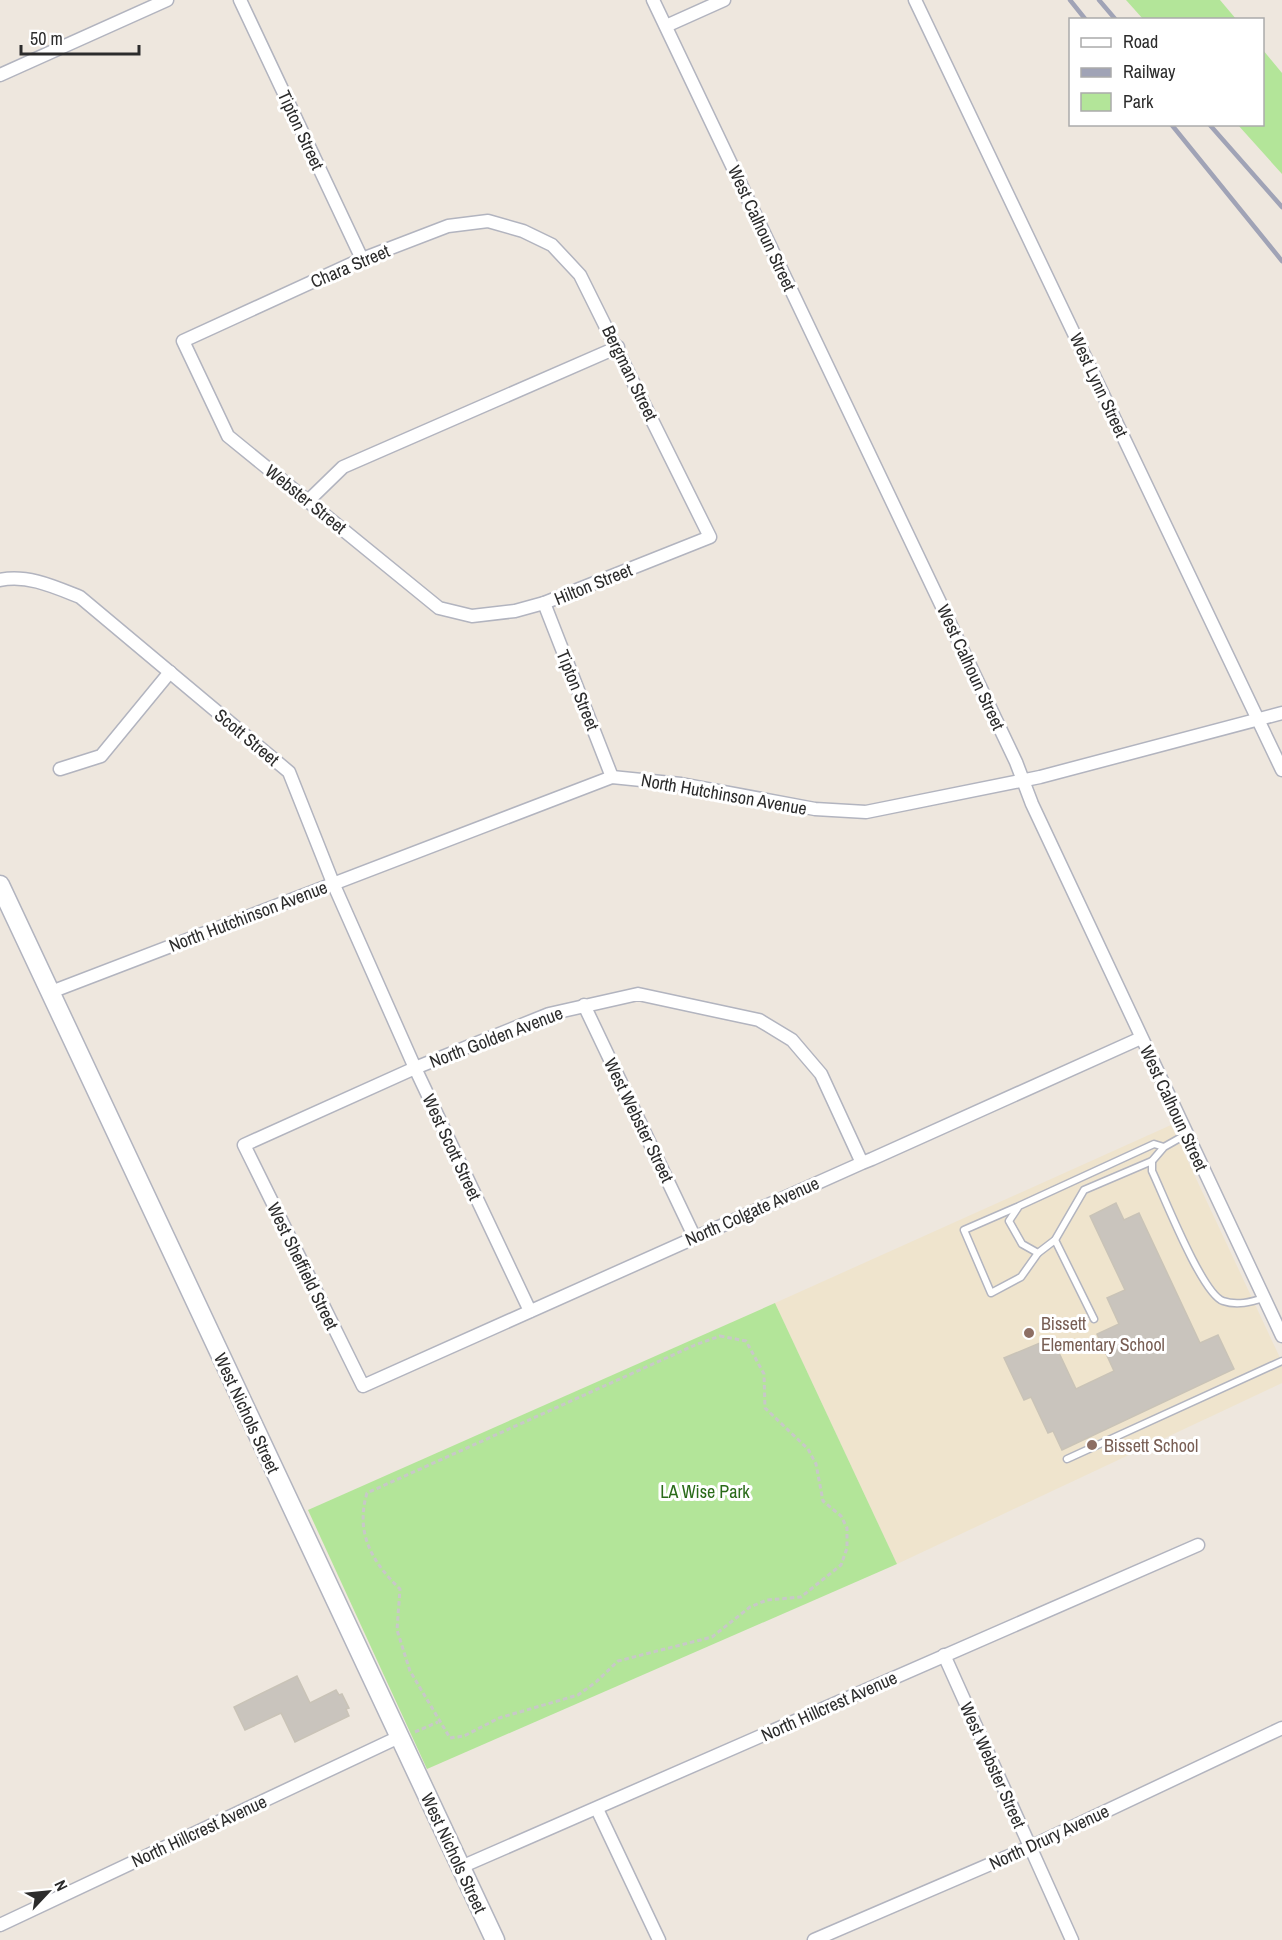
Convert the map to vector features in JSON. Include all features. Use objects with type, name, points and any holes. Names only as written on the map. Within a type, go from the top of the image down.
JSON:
[{"type":"street","points":[[0,75],[167,0]]},
{"type":"street","name":"Tipton Street","points":[[240,0],[362,259]]},
{"type":"street","name":"West Calhoun Street","points":[[653,0],[1023,780],[1141,1038],[1282,1336]]},
{"type":"street","points":[[666,26],[724,0]]},
{"type":"street","name":"West Lynn Street","points":[[915,0],[1282,770]]},
{"type":"street","name":"Chara Street","points":[[183,341],[362,259],[448,226],[488,221],[523,231]]},
{"type":"street","name":"Bergman Street","points":[[523,231],[552,245],[580,275],[710,537]]},
{"type":"street","name":"Webster Street","points":[[183,341],[228,436],[439,608],[472,616]]},
{"type":"street","points":[[308,501],[343,467],[618,348]]},
{"type":"street","name":"Hilton Street","points":[[472,616],[515,611],[544,603],[710,537]]},
{"type":"street","name":"Scott Street","points":[[0,580],[9,578],[44,582],[80,597],[289,772],[333,883]]},
{"type":"street","name":"Tipton Street","points":[[544,603],[612,777]]},
{"type":"street","points":[[60,769],[101,756],[170,672]]},
{"type":"street","name":"North Hutchinson Avenue","points":[[51,992],[612,777],[681,783],[815,809],[849,812],[884,810],[1023,780],[1282,713]]},
{"type":"street","name":"West Scott Street","points":[[333,883],[415,1068],[530,1311]]},
{"type":"street","name":"West Nichols Street","points":[[0,885],[406,1735],[461,1867],[495,1940]]},
{"type":"street","name":"North Golden Avenue","points":[[244,1145],[415,1068],[549,1014],[638,994],[759,1020],[792,1040],[821,1074],[862,1163]]},
{"type":"street","name":"West Webster Street","points":[[584,1005],[694,1236]]},
{"type":"street","name":"North Colgate Avenue","points":[[363,1386],[1141,1038]]},
{"type":"street","name":"West Sheffield Street","points":[[244,1145],[363,1386]]},
{"type":"street","name":"North Hillcrest Avenue","points":[[461,1867],[1198,1545]]},
{"type":"street","name":"West Webster Street","points":[[944,1655],[1072,1940]]},
{"type":"street","name":"North Drury Avenue","points":[[814,1940],[1030,1847],[1282,1728]]},
{"type":"street","name":"North Hillcrest Avenue","points":[[0,1925],[406,1735]]},
{"type":"street","points":[[597,1809],[659,1940]]},
{"type":"lane","points":[[1164,1147],[1154,1144],[964,1230],[991,1293],[1021,1277],[1038,1252],[1055,1240],[1084,1190],[1152,1161],[1164,1147],[1186,1134]]},
{"type":"lane","points":[[1152,1161],[1152,1171],[1203,1282],[1221,1301],[1243,1304],[1264,1298]]},
{"type":"lane","points":[[1019,1206],[1009,1221],[1022,1244],[1038,1252]]},
{"type":"lane","points":[[1055,1240],[1094,1319]]},
{"type":"lane","points":[[1067,1459],[1282,1361]]},
{"type":"path","points":[[720,1336],[746,1341],[764,1374],[765,1408],[808,1449],[816,1464],[823,1501],[841,1516],[847,1528],[847,1548],[841,1565],[801,1597],[767,1600],[750,1607],[712,1637],[618,1661],[578,1695],[499,1718],[457,1737],[450,1738],[438,1722],[410,1671],[397,1630],[400,1589],[377,1564],[367,1547],[362,1510],[367,1493],[695,1345],[720,1336]]},
{"type":"path","points":[[406,1735],[438,1722]]},
{"type":"shaded area","name":"Bissett Elementary School","points":[[1171,1125],[1282,1362],[1282,1383],[897,1564],[775,1303]]},
{"type":"green space","points":[[1126,0],[1220,0],[1235,18],[1142,18]]},
{"type":"green space","points":[[1264,51],[1282,73],[1282,174],[1239,126],[1264,126]]},
{"type":"green space","name":"LA Wise Park","points":[[775,1303],[897,1564],[427,1769],[308,1510]]},
{"type":"building","points":[[1116,1203],[1124,1220],[1139,1213],[1200,1343],[1218,1335],[1234,1369],[1062,1450],[1053,1431],[1048,1433],[1031,1397],[1024,1400],[1004,1358],[1052,1338],[1076,1389],[1114,1371],[1097,1334],[1119,1324],[1107,1298],[1125,1290],[1090,1216]]},
{"type":"building","points":[[297,1676],[310,1703],[336,1690],[339,1695],[342,1694],[349,1708],[346,1709],[349,1716],[295,1742],[281,1713],[245,1730],[234,1707]]},
{"type":"railway","points":[[1070,0],[1084,18]]},
{"type":"railway","points":[[1099,0],[1114,18]]},
{"type":"railway","points":[[1173,126],[1282,261]]},
{"type":"railway","points":[[1211,126],[1282,207]]},
{"type":"place","name":"Bissett Elementary School","points":[[1029,1333]]},
{"type":"place","name":"Bissett School","points":[[1092,1445]]}]
